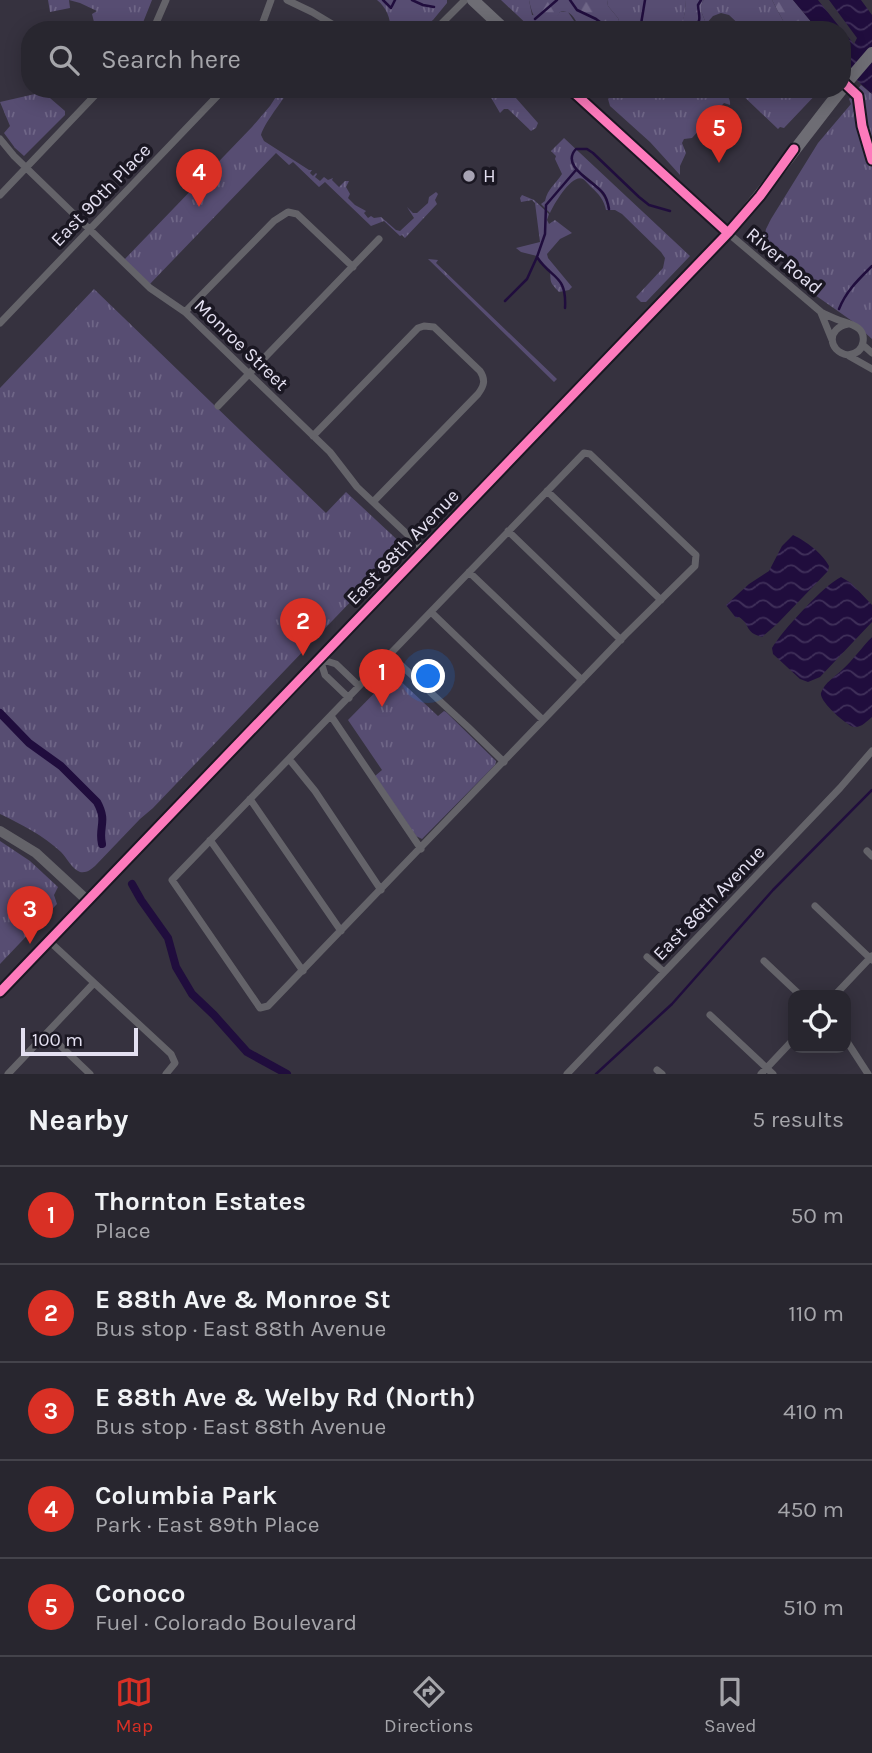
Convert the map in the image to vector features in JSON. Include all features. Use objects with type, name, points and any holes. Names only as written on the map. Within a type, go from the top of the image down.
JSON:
[{"type":"main road","points":[[472,0],[495,21]]},
{"type":"main road","name":"East 88th Avenue","points":[[851,78],[872,53]]},
{"type":"main road","points":[[580,98],[728,233]]},
{"type":"main road","name":"East 88th Avenue","points":[[0,992],[728,233],[760,196],[834,98]]},
{"type":"street","points":[[157,21],[166,0]]},
{"type":"street","points":[[263,21],[271,0]]},
{"type":"street","points":[[287,0],[327,21]]},
{"type":"street","points":[[444,21],[465,0]]},
{"type":"street","points":[[0,195],[92,98]]},
{"type":"street","name":"East 90th Place","points":[[0,323],[215,98]]},
{"type":"street","name":"Monroe Street","points":[[0,139],[26,168],[150,288],[185,312],[330,452],[358,487],[424,550]]},
{"type":"street","points":[[185,312],[274,220],[288,212],[297,214],[353,267]]},
{"type":"street","name":"River Road","points":[[728,233],[821,312],[848,324]]},
{"type":"street","points":[[218,406],[379,239]]},
{"type":"street","name":"River Road","points":[[821,312],[832,340]]},
{"type":"street","points":[[848,355],[857,352],[864,340],[857,326],[848,324],[837,328],[833,334],[833,346],[837,351],[872,369]]},
{"type":"street","points":[[313,436],[418,328],[434,327],[480,371],[484,376],[484,384],[478,394],[373,502]]},
{"type":"street","points":[[863,345],[872,353]]},
{"type":"street","points":[[584,453],[590,454],[696,555],[695,566],[543,720],[303,971],[268,1006],[260,1008],[172,880],[508,531],[584,453]]},
{"type":"street","points":[[547,491],[661,600]]},
{"type":"street","points":[[508,531],[621,640]]},
{"type":"street","points":[[470,572],[582,680]]},
{"type":"street","points":[[431,612],[543,720]]},
{"type":"street","points":[[390,655],[504,762]]},
{"type":"street","points":[[320,659],[336,664],[359,686]]},
{"type":"street","points":[[320,659],[325,675],[349,698]]},
{"type":"street","points":[[331,716],[421,849]]},
{"type":"street","name":"East 86th Avenue","points":[[567,1074],[872,751]]},
{"type":"street","points":[[289,759],[315,791],[381,890]]},
{"type":"street","points":[[250,800],[341,931]]},
{"type":"street","points":[[0,831],[36,853],[88,901]]},
{"type":"street","points":[[210,841],[303,971]]},
{"type":"street","points":[[815,906],[871,958],[840,990]]},
{"type":"street","points":[[49,941],[171,1054],[174,1063],[166,1074]]},
{"type":"street","points":[[647,957],[664,972]]},
{"type":"street","points":[[764,961],[795,990]]},
{"type":"street","points":[[8,1074],[94,983]]},
{"type":"street","points":[[710,1015],[767,1072],[788,1046]]},
{"type":"street","points":[[47,1033],[90,1074]]},
{"type":"street","points":[[851,1048],[868,1074]]},
{"type":"green space","points":[[48,0],[69,0],[70,8],[50,12]]},
{"type":"green space","points":[[69,0],[152,0],[144,21],[94,21],[92,14],[97,11]]},
{"type":"green space","points":[[377,0],[447,0],[432,21],[390,21]]},
{"type":"green space","points":[[501,0],[529,0],[532,15],[556,17],[560,12],[568,12],[574,21],[523,21]]},
{"type":"green space","points":[[529,0],[607,0],[608,6],[619,21],[576,21],[568,12],[560,12],[555,21],[537,21]]},
{"type":"green space","points":[[607,0],[686,0],[682,21],[619,21],[608,6]]},
{"type":"green space","points":[[686,0],[704,0],[701,9],[705,21],[681,21]]},
{"type":"green space","points":[[704,0],[772,0],[783,21],[735,21],[729,15],[721,13],[705,21],[702,3]]},
{"type":"green space","points":[[772,0],[793,0],[810,21],[783,21]]},
{"type":"green space","points":[[861,85],[872,94],[872,339],[852,321],[809,293],[806,280],[775,252],[763,245],[771,219],[818,143],[851,104],[851,97]]},
{"type":"green space","points":[[21,97],[50,98],[65,111],[65,115],[24,156],[4,133],[10,126],[0,102]]},
{"type":"green space","points":[[275,98],[284,98],[263,130],[261,135],[264,141],[312,170],[310,173],[313,176],[316,173],[315,177],[320,181],[324,177],[328,180],[333,178],[339,187],[349,181],[346,187],[350,194],[348,198],[366,211],[364,213],[368,218],[381,217],[400,231],[414,218],[407,207],[417,213],[436,192],[437,204],[405,238],[384,221],[371,226],[325,182],[319,187],[293,162],[289,165],[276,153],[148,286],[122,262]]},
{"type":"green space","points":[[491,98],[516,98],[538,123],[531,131],[508,109],[500,113]]},
{"type":"green space","points":[[729,98],[730,105],[724,103],[692,138],[684,139],[682,143],[686,153],[680,166],[680,175],[650,142],[610,106],[608,99]]},
{"type":"green space","points":[[745,98],[812,98],[784,128],[778,129]]},
{"type":"green space","points":[[564,138],[690,256],[646,302],[641,302],[636,297],[663,268],[665,258],[622,214],[610,210],[602,191],[592,181],[575,169],[575,172],[592,183],[601,193],[608,210],[596,192],[579,178],[564,190],[550,213],[541,204],[562,174],[556,156],[551,151]]},
{"type":"green space","points":[[522,195],[534,200],[549,214],[549,224],[555,220],[572,233],[560,239],[547,254],[572,287],[569,290],[559,292],[551,282],[550,270],[537,256],[516,248],[540,242],[535,203],[532,200],[521,202]]},
{"type":"green space","points":[[428,259],[438,260],[436,263],[557,379],[554,382]]},
{"type":"green space","points":[[94,289],[326,513],[346,492],[406,550],[386,572],[379,572],[95,866],[80,872],[47,841],[0,814],[0,388]]},
{"type":"green space","points":[[393,674],[438,716],[446,712],[496,761],[422,839],[416,836],[375,776],[382,770],[348,720]]},
{"type":"green space","points":[[0,841],[30,861],[58,887],[54,895],[57,904],[0,964]]},
{"type":"water","points":[[793,0],[818,0],[835,21],[810,21]]},
{"type":"water","points":[[829,0],[861,0],[872,15],[872,94],[851,75],[851,40],[854,44],[857,38],[851,30],[851,21],[844,21]]},
{"type":"water","points":[[793,535],[818,552],[829,566],[828,571],[762,637],[752,633],[743,620],[736,618],[726,605],[749,584],[769,571],[782,546]]},
{"type":"water","points":[[841,577],[851,583],[872,605],[872,622],[820,677],[808,682],[800,679],[773,654],[772,648],[804,609]]},
{"type":"water","points":[[872,637],[872,717],[854,727],[834,712],[821,693],[827,683]]},
{"type":"waterway","points":[[383,0],[391,8],[395,0]]},
{"type":"waterway","points":[[412,0],[434,7]]},
{"type":"waterway","points":[[535,19],[557,0]]},
{"type":"waterway","points":[[570,0],[577,10],[599,21]]},
{"type":"waterway","points":[[642,21],[645,0]]},
{"type":"waterway","points":[[699,21],[698,5],[701,0]]},
{"type":"waterway","points":[[609,209],[603,193],[575,167],[572,155],[576,149],[587,149],[593,153],[649,205],[670,211]]},
{"type":"waterway","points":[[565,308],[561,283],[537,257],[545,234],[546,205],[576,170]]},
{"type":"waterway","points":[[505,301],[527,279],[537,257]]},
{"type":"waterway","points":[[839,309],[849,291],[872,266]]},
{"type":"waterway","points":[[0,713],[29,743],[61,766],[97,802],[102,815],[102,844]]},
{"type":"waterway","points":[[596,1074],[672,1004],[773,890],[872,790]]},
{"type":"waterway","points":[[132,884],[168,938],[176,967],[192,994],[247,1052],[287,1074]]},
{"type":"cycle path","points":[[851,89],[858,96],[862,126],[872,160]]},
{"type":"cycle path","points":[[580,98],[728,233]]},
{"type":"cycle path","points":[[0,992],[728,233],[760,196],[794,149]]},
{"type":"place","name":"Conoco","points":[[719,163]]},
{"type":"place","name":"H","points":[[469,176]]},
{"type":"place","name":"Columbia Park","points":[[199,207]]},
{"type":"place","name":"E 88th Ave & Monroe St","points":[[303,656]]},
{"type":"place","name":"Thornton Estates","points":[[382,707]]},
{"type":"place","name":"E 88th Ave & Welby Rd (North)","points":[[30,944]]}]
